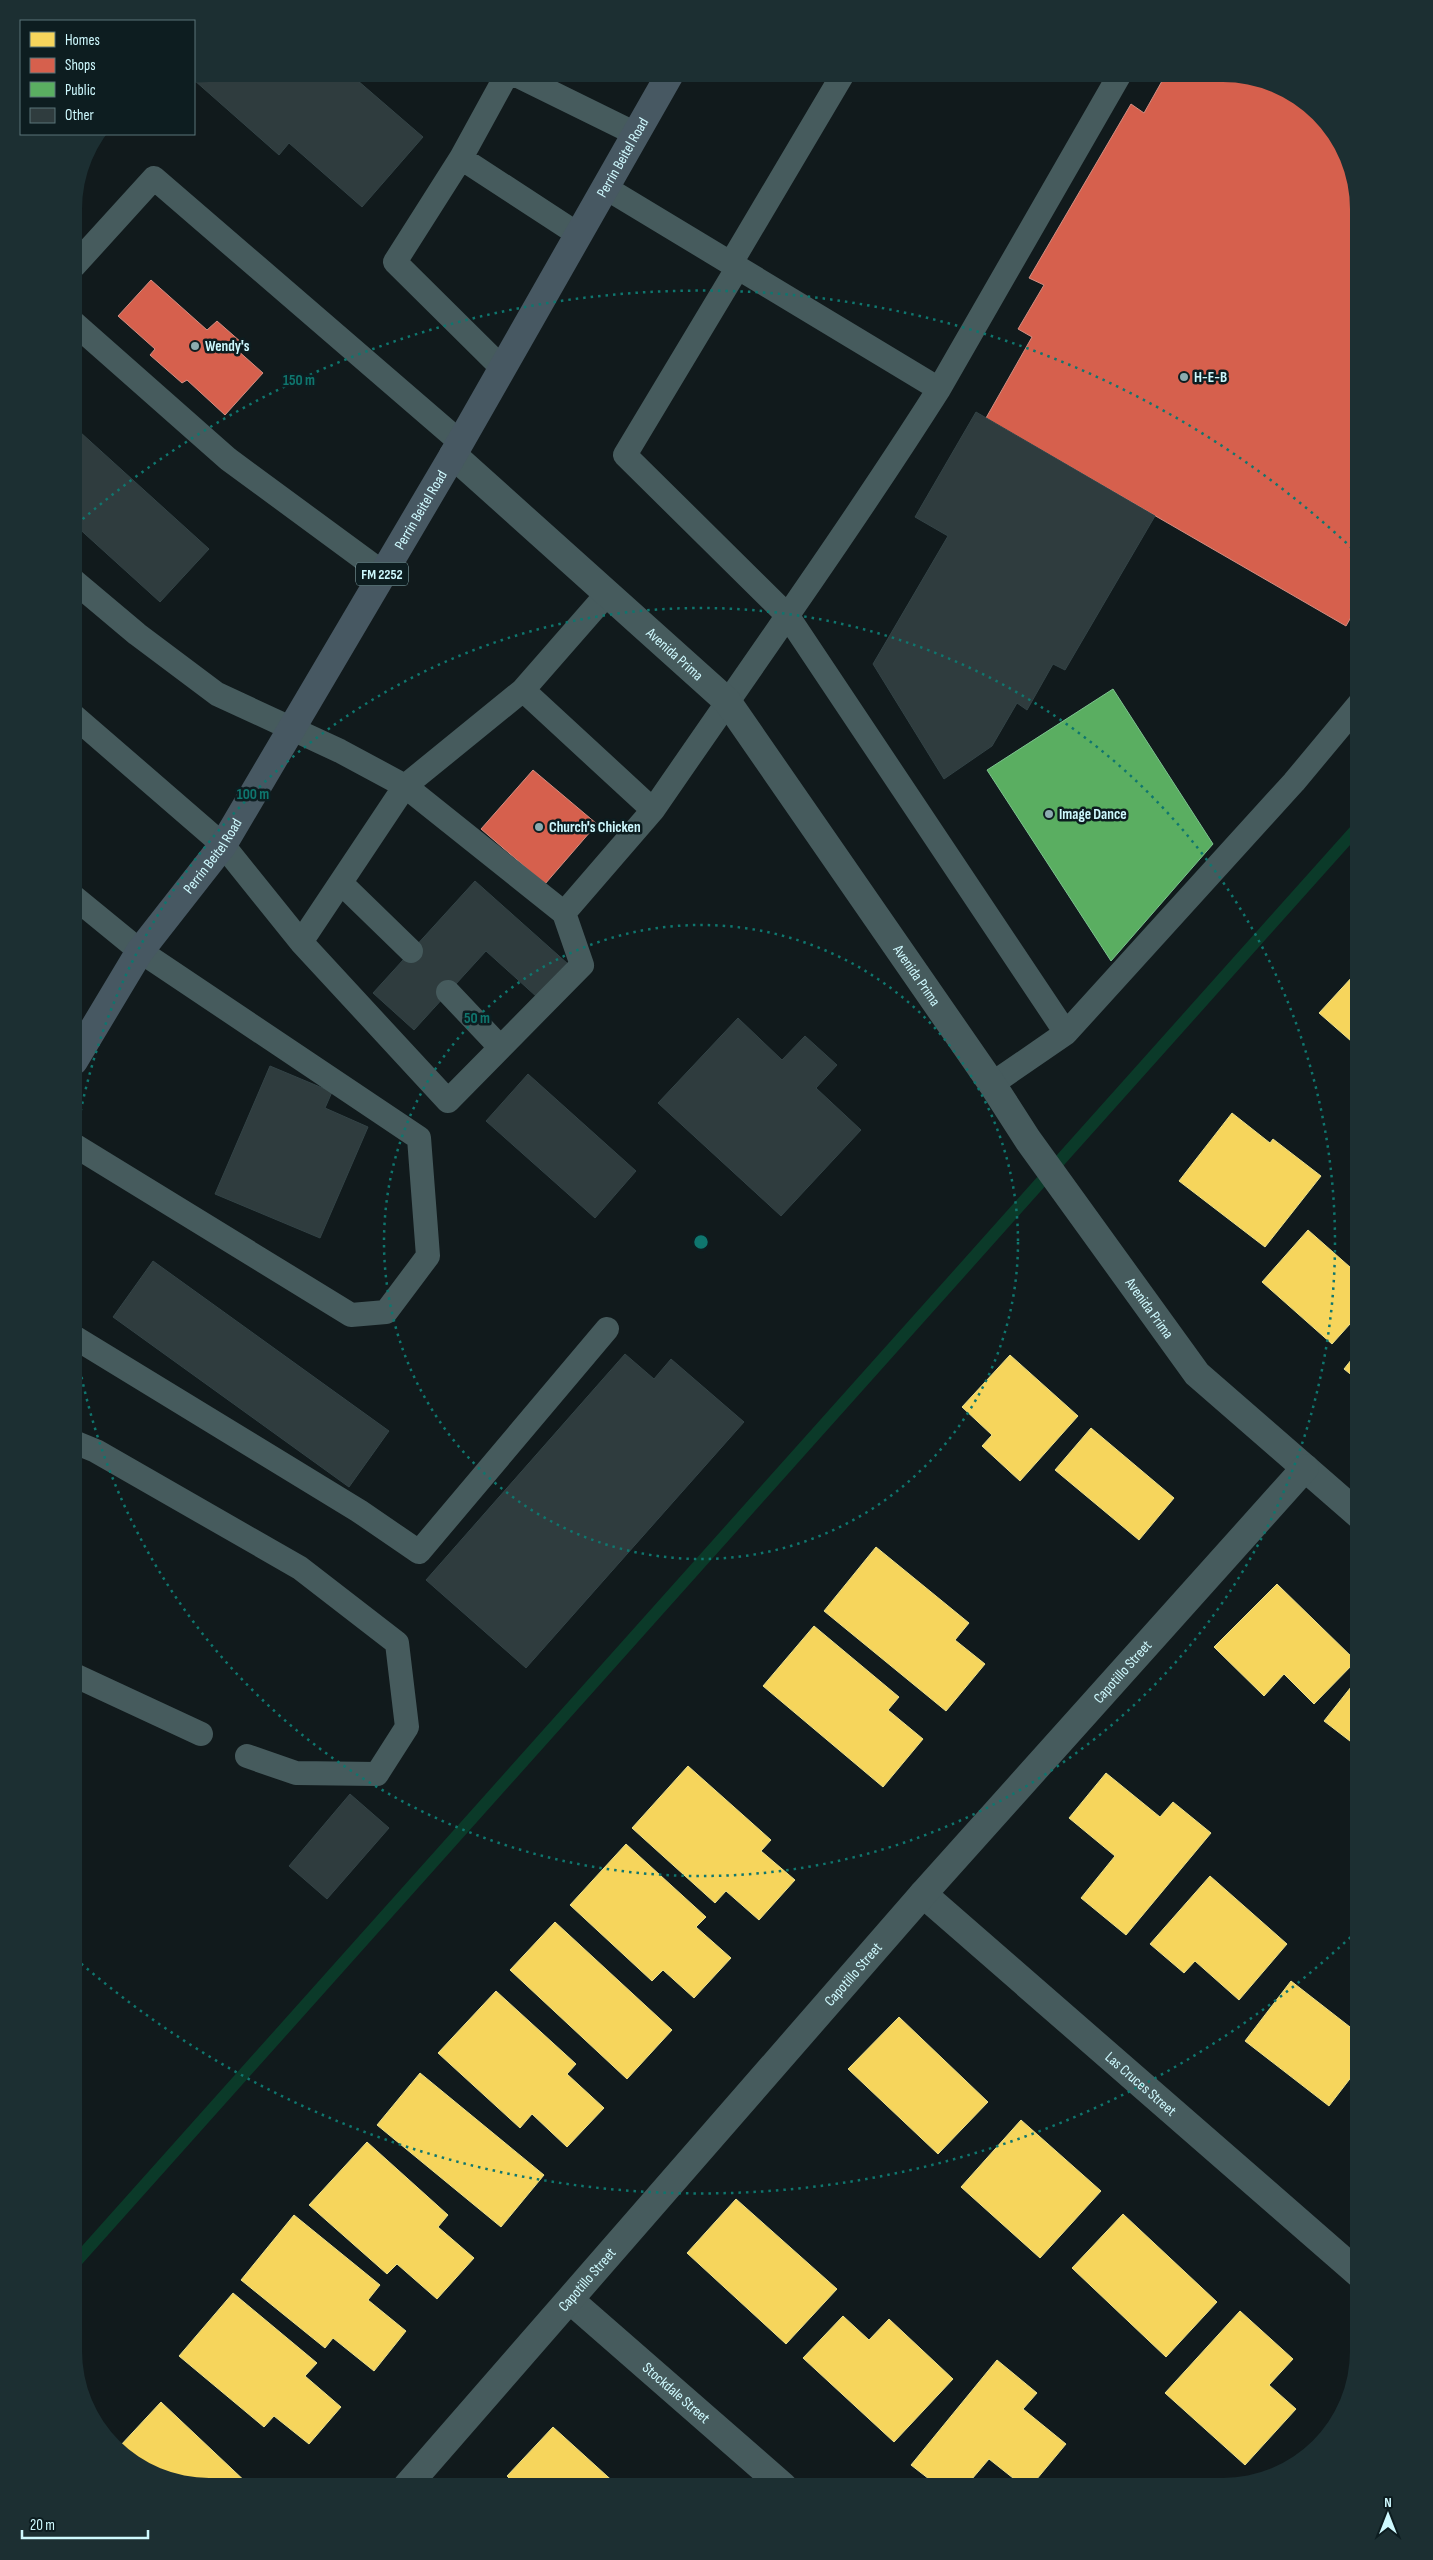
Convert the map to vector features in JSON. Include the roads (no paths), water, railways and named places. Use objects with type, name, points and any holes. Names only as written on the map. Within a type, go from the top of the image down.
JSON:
[{"type":"main road","name":"Perrin Beitel Road","points":[[83,1047],[140,951],[223,845],[293,729],[456,449],[665,83]]},
{"type":"street","name":"Avenida Prima","points":[[456,449],[607,594],[726,701],[992,1084],[1028,1140],[1196,1374],[1350,1508]]},
{"type":"street","name":"Capotillo Street","points":[[415,2477],[922,1894],[1305,1468]]},
{"type":"street","name":"Las Cruces Street","points":[[922,1894],[1350,2266]]},
{"type":"street","name":"Stockdale Street","points":[[570,2300],[773,2478]]},
{"type":"lane","points":[[502,83],[461,158],[395,262],[502,368]]},
{"type":"lane","points":[[532,83],[636,134]]},
{"type":"lane","points":[[837,83],[625,456],[787,615],[1066,1033]]},
{"type":"lane","points":[[564,913],[654,810],[726,701],[870,498],[939,389],[1115,83]]},
{"type":"lane","points":[[461,158],[578,235]]},
{"type":"lane","points":[[83,256],[154,178],[456,449]]},
{"type":"lane","points":[[606,188],[939,389]]},
{"type":"lane","points":[[83,331],[228,459],[383,573]]},
{"type":"lane","points":[[83,589],[137,634],[217,694],[293,729],[405,786],[564,913],[582,965],[448,1101],[301,942],[223,845],[83,724]]},
{"type":"lane","points":[[301,942],[405,786],[523,690],[607,594]]},
{"type":"lane","points":[[523,690],[654,810]]},
{"type":"lane","points":[[992,1084],[1066,1033],[1294,782],[1350,715]]},
{"type":"lane","points":[[341,883],[411,952]]},
{"type":"lane","points":[[83,904],[140,951],[419,1138],[428,1256],[386,1312],[351,1315],[83,1150]]},
{"type":"lane","points":[[448,992],[500,1047]]},
{"type":"lane","points":[[82,1342],[359,1512],[419,1552],[607,1329]]},
{"type":"lane","points":[[82,1445],[96,1451],[300,1568],[397,1643],[407,1727],[377,1774],[296,1773],[247,1756]]},
{"type":"lane","points":[[82,1679],[201,1734]]},
{"type":"waterway","points":[[82,2255],[1350,836]]},
{"type":"place","name":"Wendy's","points":[[195,346]]},
{"type":"place","name":"H-E-B","points":[[1184,377]]},
{"type":"place","name":"Image Dance","points":[[1049,814]]},
{"type":"place","name":"Church's Chicken","points":[[539,827]]}]
